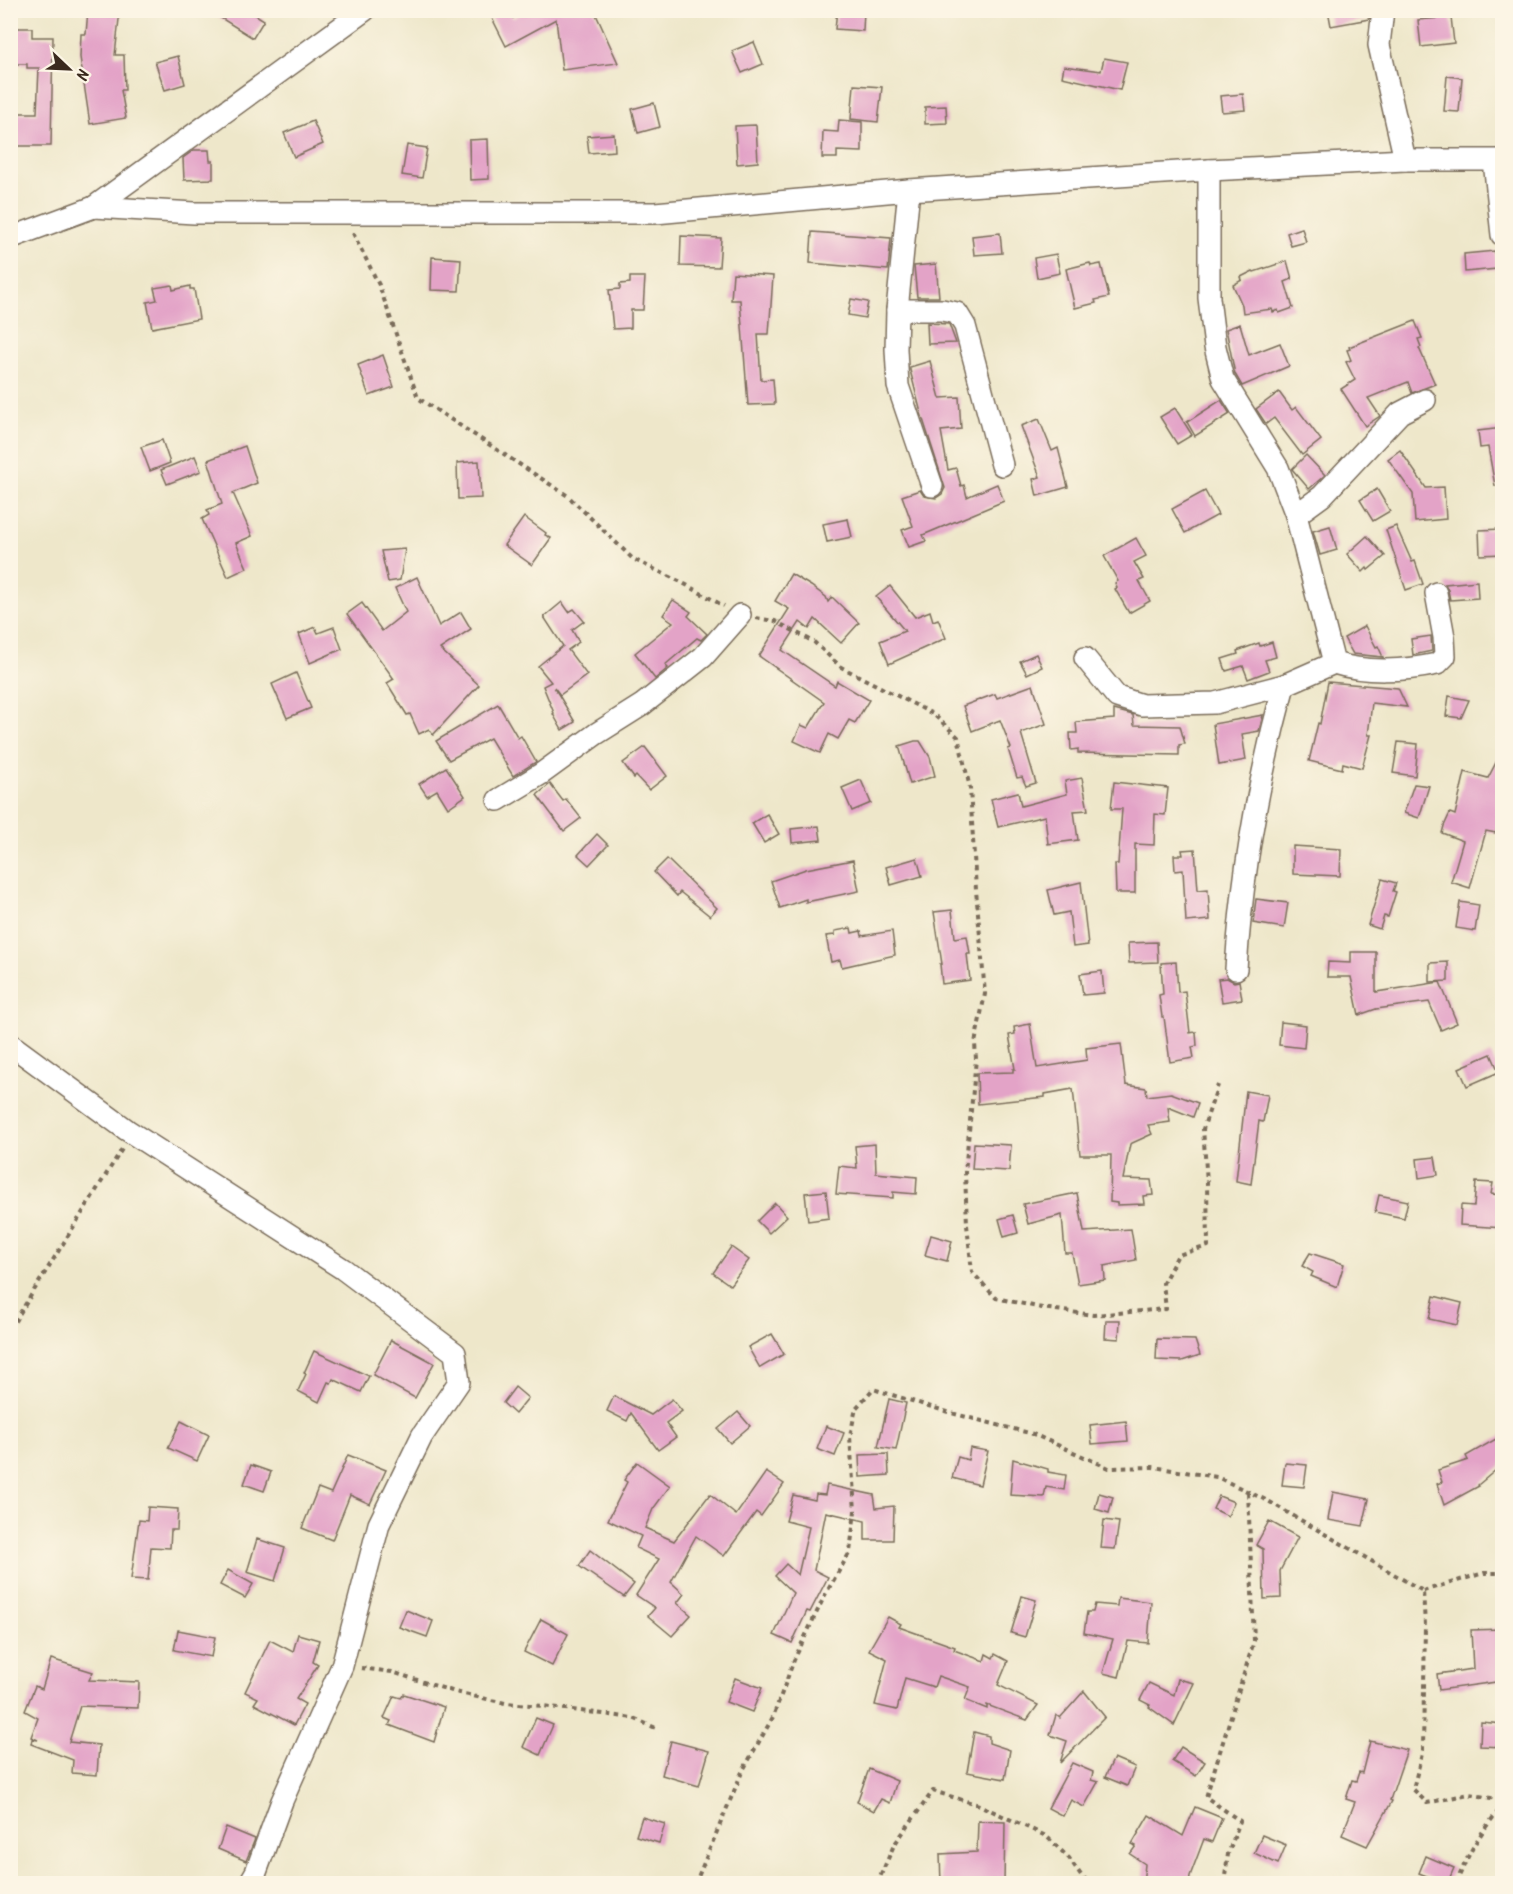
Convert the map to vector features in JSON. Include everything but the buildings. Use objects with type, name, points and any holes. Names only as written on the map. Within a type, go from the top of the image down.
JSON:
[{"type":"street","points":[[10,238],[94,207],[365,10]]},
{"type":"street","points":[[1383,10],[1379,45],[1405,159]]},
{"type":"street","points":[[94,207],[194,213],[655,213],[909,190],[1405,159],[1498,161],[1503,235]]},
{"type":"street","points":[[1209,170],[1209,298],[1215,347],[1223,379],[1278,468],[1296,515],[1334,663]]},
{"type":"street","points":[[909,190],[897,310],[898,386],[932,486]]},
{"type":"street","points":[[897,310],[942,310],[957,313],[965,326],[1002,465]]},
{"type":"street","points":[[1296,515],[1322,496],[1400,413],[1425,400]]},
{"type":"street","points":[[1086,658],[1118,697],[1142,705],[1215,703],[1284,685],[1334,663],[1347,667],[1381,669],[1437,664],[1445,656],[1436,592]]},
{"type":"street","points":[[498,800],[541,774],[596,734],[642,705],[704,657],[740,615]]},
{"type":"street","points":[[1236,969],[1240,917],[1260,786],[1269,740],[1284,685]]},
{"type":"street","points":[[10,1044],[132,1134],[343,1269],[455,1353],[459,1382],[422,1436],[379,1524],[342,1666],[282,1801],[256,1872],[249,1884]]},
{"type":"path","points":[[330,213],[350,227],[379,285],[418,398],[568,496],[633,559],[681,582],[740,615],[775,621],[814,642],[841,667],[933,714],[958,737],[970,788],[985,994],[975,1043],[976,1059],[965,1172],[967,1225],[972,1272],[996,1298],[1042,1308],[1093,1315],[1166,1309],[1163,1283],[1178,1255],[1208,1246],[1208,1182],[1203,1129],[1218,1085]]},
{"type":"path","points":[[10,1329],[132,1134]]},
{"type":"path","points":[[694,1884],[742,1772],[773,1717],[794,1660],[825,1595],[850,1552],[855,1511],[850,1436],[856,1408],[873,1389],[951,1413],[1034,1434],[1109,1468],[1153,1467],[1217,1477],[1248,1491],[1325,1533],[1423,1591],[1484,1573],[1503,1572]]},
{"type":"path","points":[[1224,1884],[1228,1854],[1240,1821],[1206,1797],[1254,1641],[1248,1491]]},
{"type":"path","points":[[1423,1591],[1425,1625],[1423,1750],[1413,1789],[1427,1803],[1469,1794],[1503,1800]]},
{"type":"path","points":[[342,1666],[392,1672],[455,1692],[505,1703],[633,1718],[658,1729]]},
{"type":"path","points":[[877,1884],[894,1845],[933,1791],[979,1804],[1046,1836],[1091,1884]]},
{"type":"path","points":[[1459,1884],[1458,1879],[1470,1851],[1484,1827],[1503,1808]]}]
